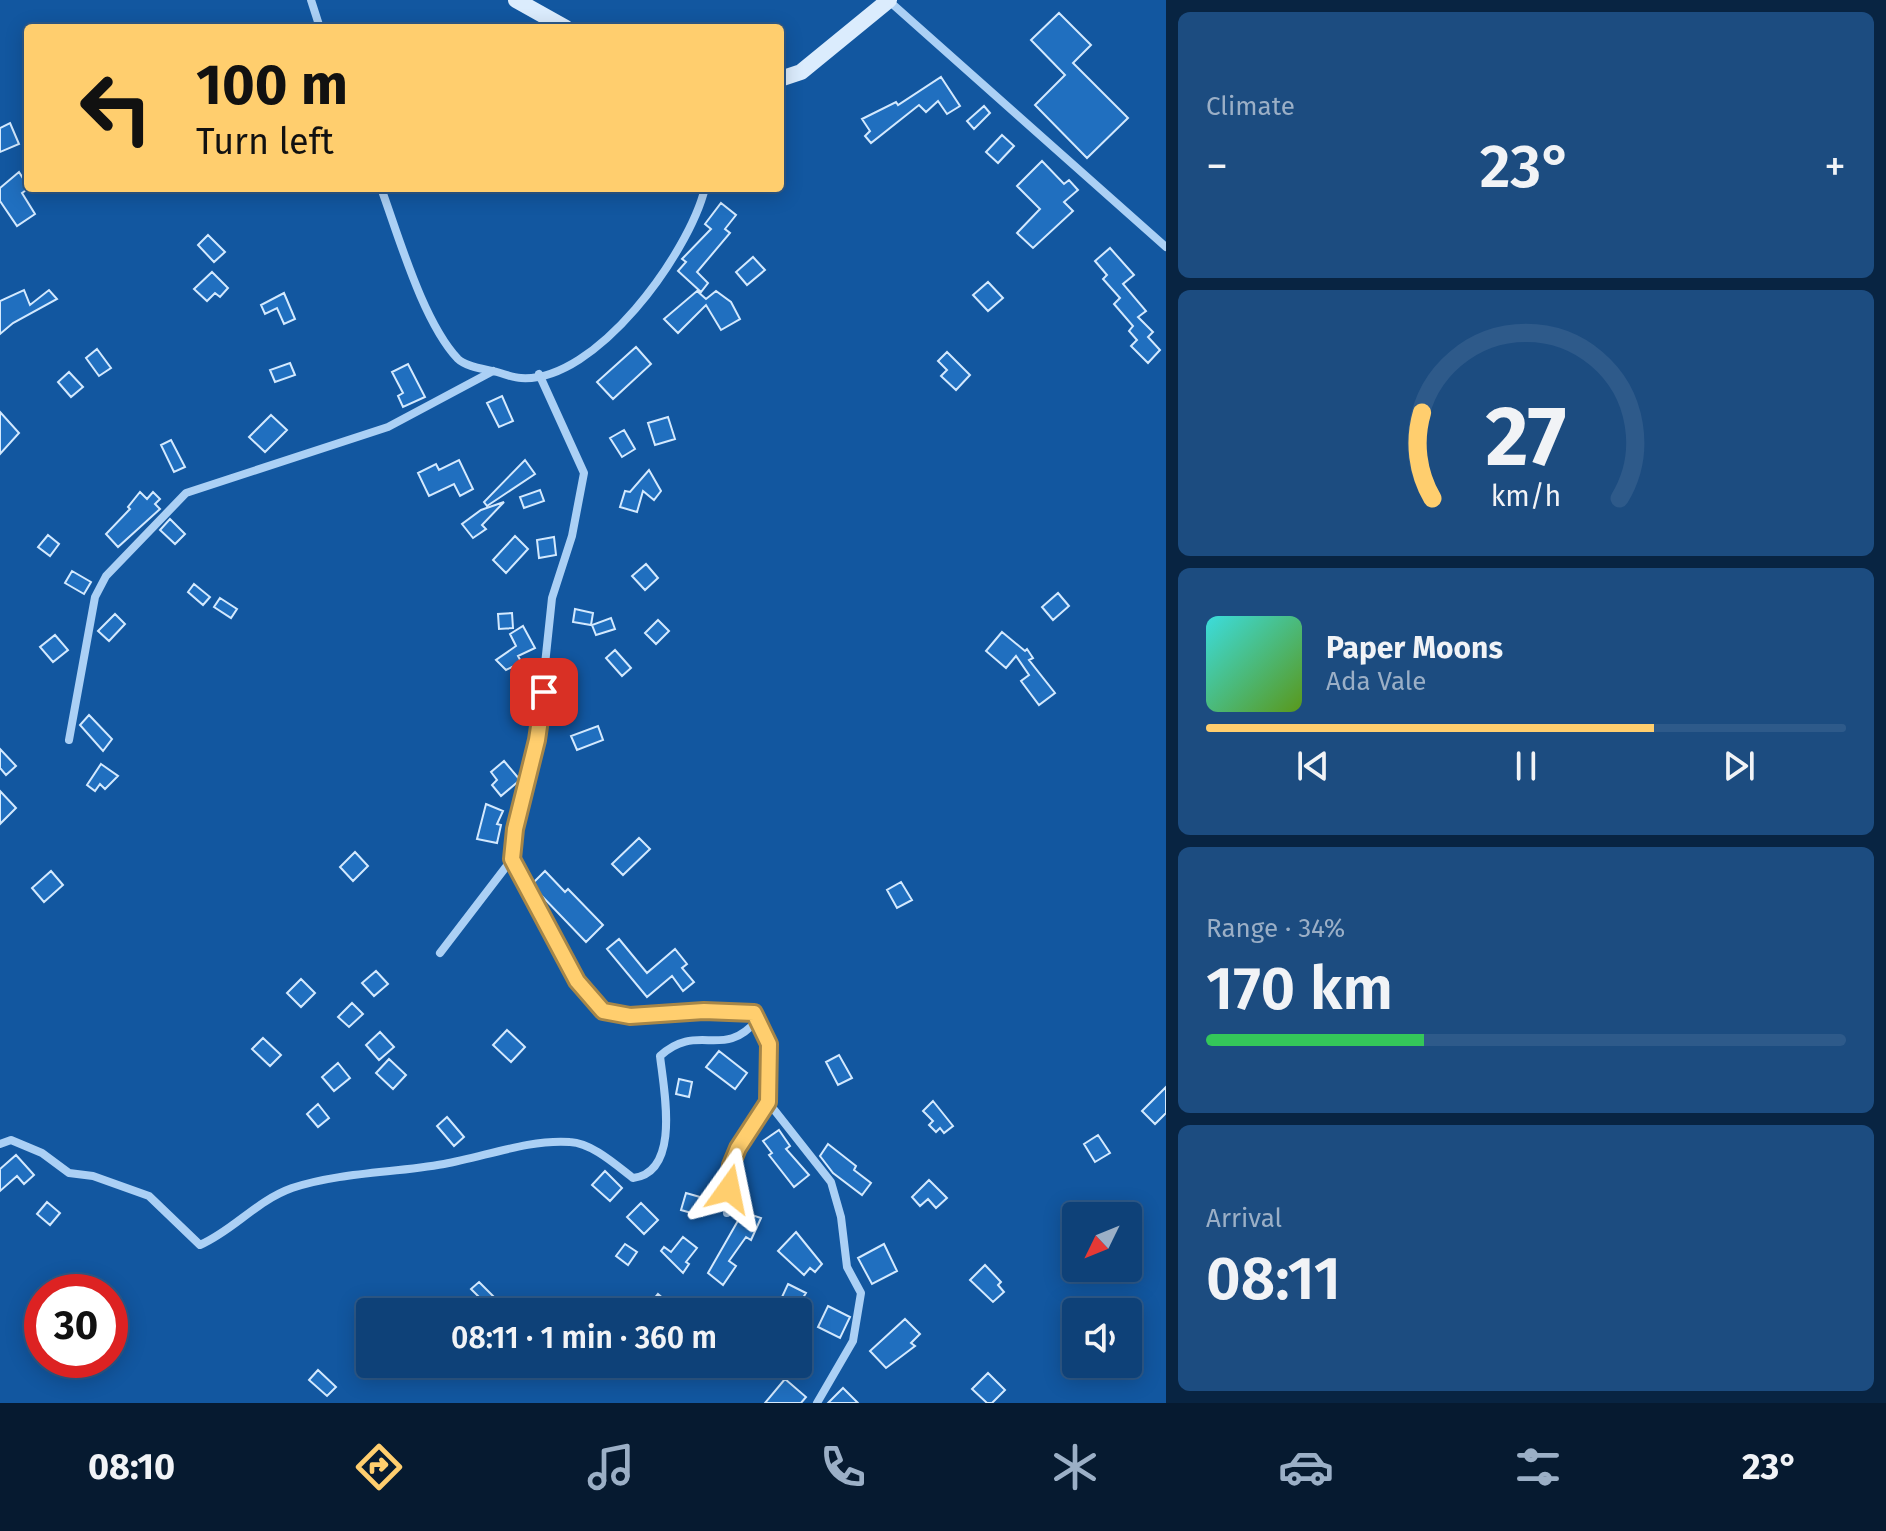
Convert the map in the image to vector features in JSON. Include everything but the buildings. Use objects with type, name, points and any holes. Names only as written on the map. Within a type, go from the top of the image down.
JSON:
[{"type":"main road","points":[[516,0],[559,24]]},
{"type":"main road","points":[[784,78],[801,72],[888,0]]},
{"type":"street","points":[[311,0],[319,24]]},
{"type":"street","points":[[888,0],[1166,247]]},
{"type":"street","points":[[383,192],[432,322],[460,361],[522,379],[566,368],[617,331],[680,251],[703,192]]},
{"type":"street","points":[[69,740],[95,597],[106,576],[186,493],[388,427],[493,371]]},
{"type":"street","points":[[440,953],[512,859],[515,829],[537,740],[552,598],[572,536],[584,473],[539,374]]},
{"type":"street","points":[[512,859],[577,981],[603,1011],[630,1016],[733,1011],[754,1013],[769,1044],[768,1102],[731,1165],[727,1213]]},
{"type":"street","points":[[0,1144],[11,1140],[42,1153],[69,1173],[93,1176],[149,1196],[200,1245],[225,1234],[246,1211],[292,1188],[359,1174],[441,1165],[546,1143],[573,1141],[593,1150],[633,1178],[646,1177],[660,1162],[664,1146],[660,1056],[673,1044],[687,1038],[733,1039],[746,1034],[757,1020]]},
{"type":"street","points":[[768,1102],[831,1182],[841,1217],[847,1267],[861,1293],[853,1341],[817,1403]]},
{"type":"route","points":[[544,692],[537,740],[515,829],[512,859],[577,981],[603,1011],[630,1016],[704,1011],[754,1013],[769,1044],[768,1102],[738,1148],[731,1165],[729,1189]]}]
